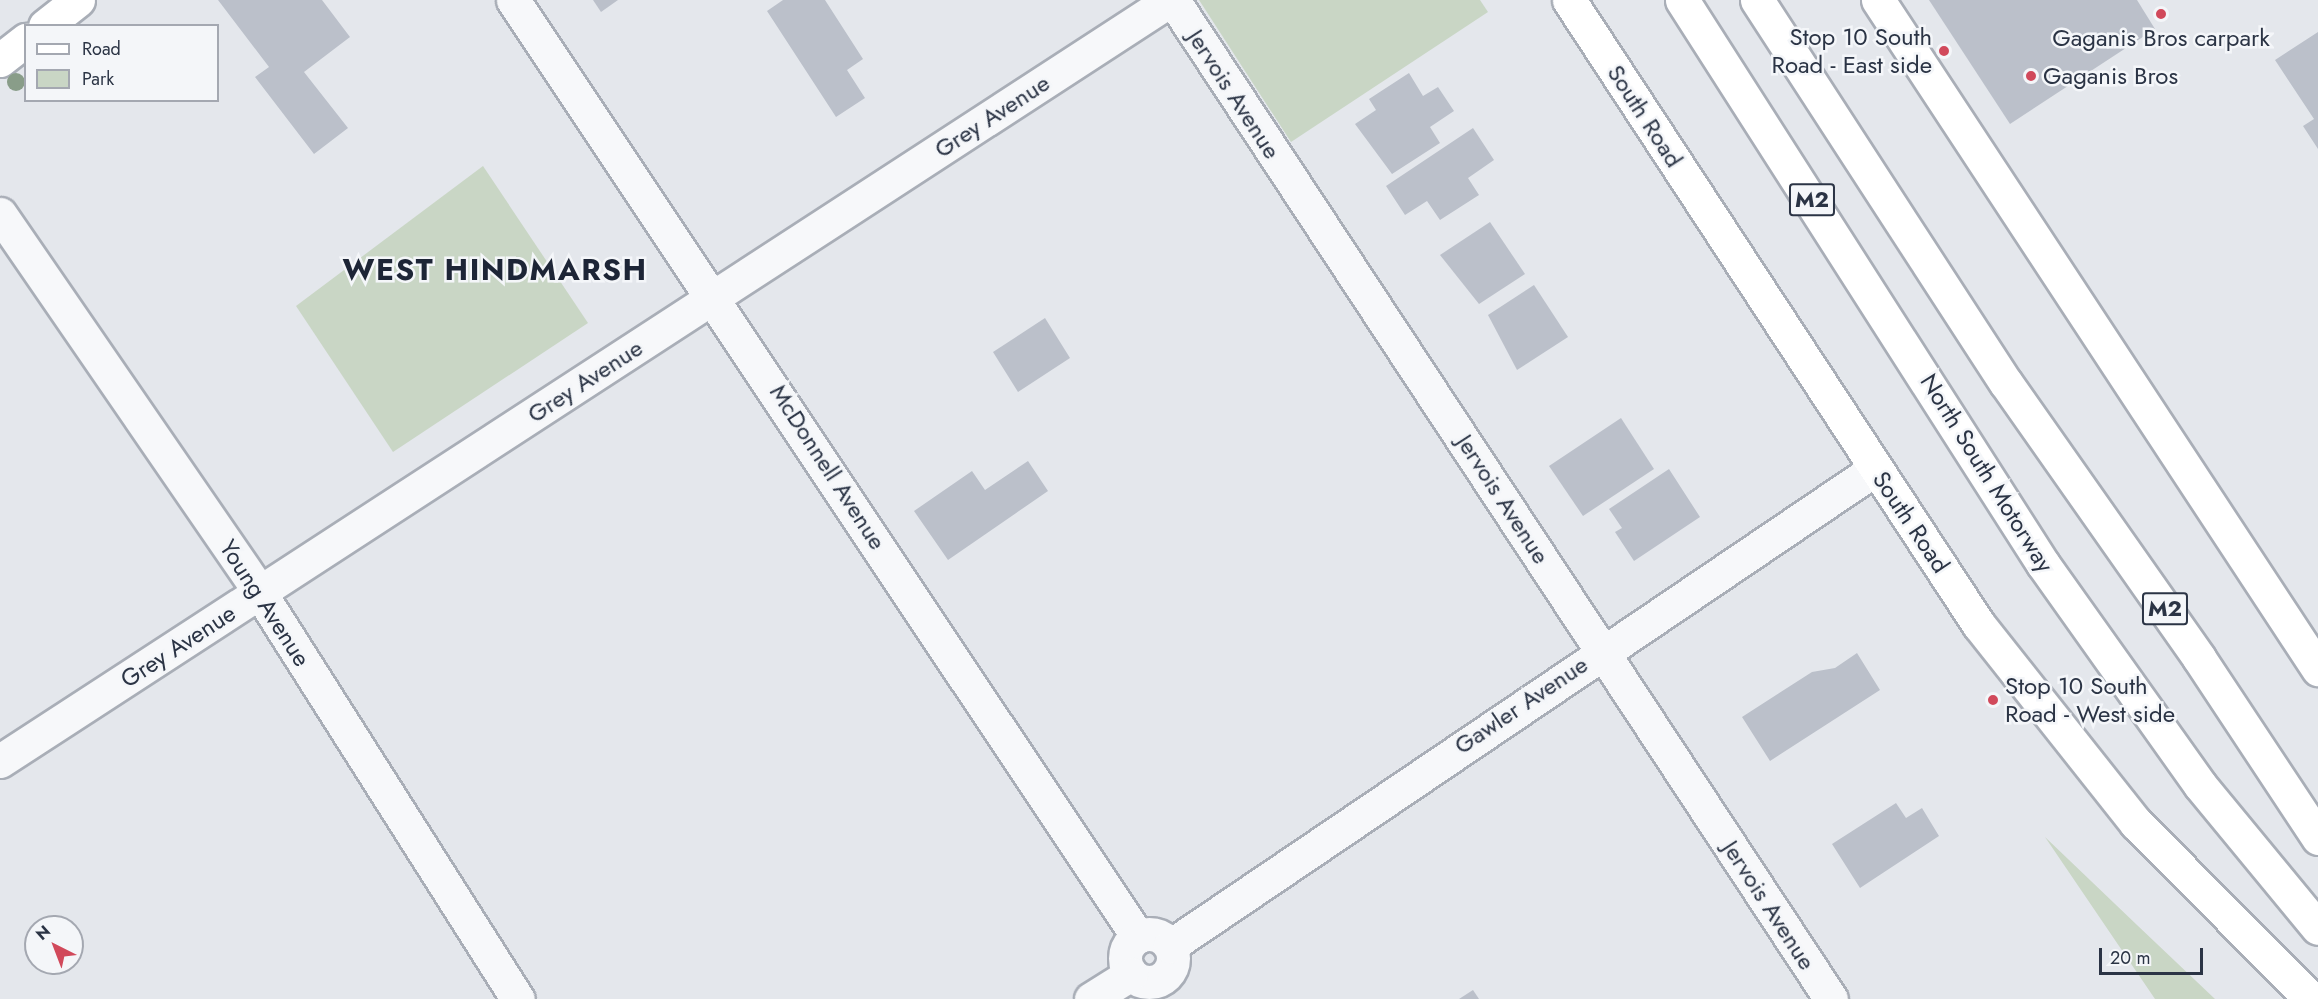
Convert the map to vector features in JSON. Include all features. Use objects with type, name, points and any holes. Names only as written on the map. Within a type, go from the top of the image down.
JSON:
[{"type":"main road","name":"South Road","points":[[1569,0],[1979,625],[2061,733],[2158,847],[2311,999]]},
{"type":"main road","name":"North South Motorway","points":[[1682,0],[2043,564],[2200,785],[2318,928]]},
{"type":"main road","name":"M2","points":[[1757,0],[2006,383],[2199,658],[2318,838]]},
{"type":"main road","points":[[1878,0],[2318,669]]},
{"type":"main road","points":[[47,24],[76,1]]},
{"type":"main road","points":[[0,60],[24,42]]},
{"type":"street","name":"McDonnell Avenue","points":[[513,0],[716,297],[1138,937]]},
{"type":"street","name":"Grey Avenue","points":[[0,761],[1171,0]]},
{"type":"street","name":"Jervois Avenue","points":[[1171,0],[1602,649],[1831,999]]},
{"type":"street","name":"Young Avenue","points":[[0,214],[260,592],[518,999]]},
{"type":"street","name":"Gawler Avenue","points":[[1170,946],[1602,649],[1875,469]]},
{"type":"street","points":[[1159,936],[1170,946],[1173,963],[1170,988],[1147,982],[1131,974],[1126,954],[1138,937],[1159,936]]},
{"type":"street","points":[[1091,999],[1131,974]]},
{"type":"green space","points":[[1199,0],[1480,0],[1488,12],[1291,142]]},
{"type":"green space","points":[[483,166],[588,323],[393,452],[296,306]]},
{"type":"green space","points":[[2045,837],[2137,925],[2215,999],[2155,999]]},
{"type":"building","points":[[218,0],[322,0],[350,37],[304,72],[348,128],[314,154],[255,77],[269,67]]},
{"type":"building","points":[[593,0],[618,0],[601,12]]},
{"type":"building","points":[[783,0],[825,0],[863,59],[847,70],[865,98],[836,117],[767,11]]},
{"type":"building","name":"Gaganis Bros","points":[[1929,0],[2137,0],[2155,29],[2010,124]]},
{"type":"building","points":[[2318,32],[2318,149],[2303,126],[2314,119],[2275,60]]},
{"type":"building","points":[[1409,73],[1423,96],[1438,87],[1454,111],[1430,127],[1440,143],[1392,174],[1355,124],[1376,110],[1369,99]]},
{"type":"building","points":[[1473,128],[1494,160],[1468,178],[1479,195],[1440,220],[1427,201],[1405,215],[1386,186]]},
{"type":"building","points":[[1490,222],[1525,274],[1479,304],[1440,255]]},
{"type":"building","points":[[1534,285],[1568,337],[1517,370],[1488,315]]},
{"type":"building","points":[[1045,318],[1070,358],[1018,392],[993,352]]},
{"type":"building","points":[[1621,418],[1654,469],[1583,516],[1549,466]]},
{"type":"building","points":[[1028,461],[1048,491],[948,560],[914,511],[972,471],[985,490]]},
{"type":"building","points":[[1669,469],[1700,517],[1634,561],[1615,532],[1622,528],[1609,509]]},
{"type":"building","points":[[1857,653],[1880,690],[1770,761],[1742,717],[1812,672],[1835,668]]},
{"type":"building","points":[[1896,803],[1906,818],[1922,808],[1939,836],[1860,888],[1832,844]]},
{"type":"building","points":[[1473,990],[1479,999],[1459,999]]},
{"type":"place","name":"Gaganis Bros carpark","points":[[2161,14]]},
{"type":"place","name":"Stop 10 South Road - East side","points":[[1944,51]]},
{"type":"place","name":"Gaganis Bros","points":[[2031,76]]},
{"type":"place","name":"Stop 10 South Road - West side","points":[[1993,700]]},
{"type":"district","name":"WEST HINDMARSH","points":[[495,270]]}]
